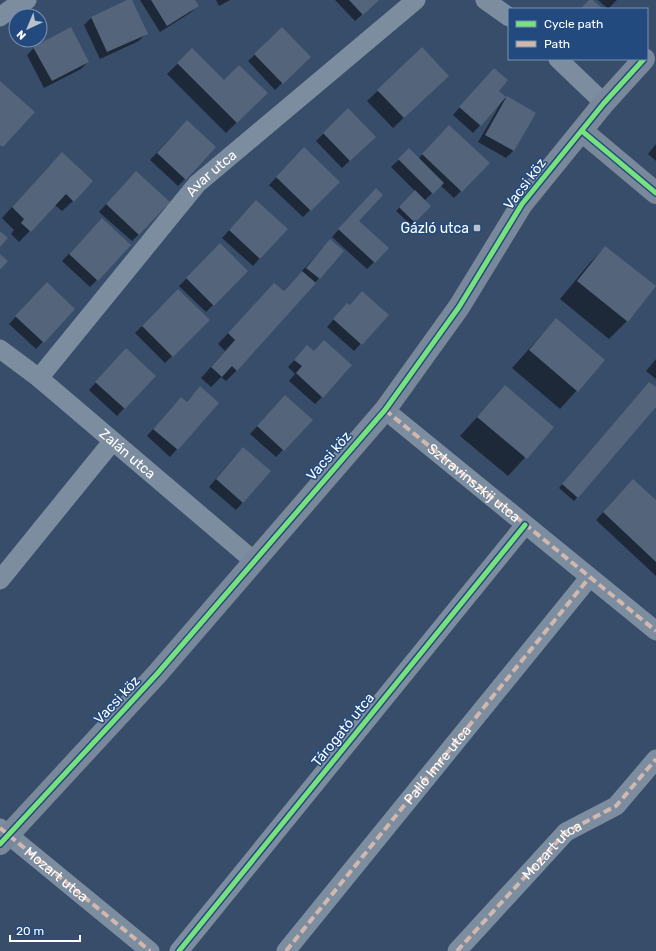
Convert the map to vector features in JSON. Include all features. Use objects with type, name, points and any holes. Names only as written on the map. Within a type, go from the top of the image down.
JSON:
[{"type":"street","name":"Avar utca","points":[[39,378],[197,184],[416,0]]},
{"type":"street","points":[[485,0],[508,16]]},
{"type":"street","points":[[648,55],[656,46]]},
{"type":"street","points":[[559,60],[604,103]]},
{"type":"street","name":"Vacsi köz","points":[[3,836],[157,674],[385,410],[459,307],[522,204],[604,103],[643,60]]},
{"type":"street","points":[[582,131],[656,193]]},
{"type":"street","name":"Zalán utca","points":[[2,355],[39,378],[112,442],[254,561]]},
{"type":"street","name":"Sztravinszkij utca","points":[[385,410],[589,578],[656,631]]},
{"type":"street","points":[[0,580],[112,442]]},
{"type":"street","name":"Tárogató utca","points":[[180,951],[525,525]]},
{"type":"street","name":"Palló Imre utca","points":[[286,951],[589,578]]},
{"type":"street","name":"Mozart utca","points":[[457,951],[566,832],[616,806],[656,759]]},
{"type":"street","name":"Mozart utca","points":[[3,836],[150,951]]},
{"type":"building","points":[[127,0],[132,0],[148,34],[107,52],[91,17]]},
{"type":"building","points":[[151,0],[195,0],[199,6],[167,26]]},
{"type":"building","points":[[349,0],[379,0],[363,15]]},
{"type":"building","points":[[589,0],[593,0],[602,8],[581,8]]},
{"type":"building","points":[[71,27],[89,62],[52,81],[34,48],[48,48],[48,39]]},
{"type":"building","points":[[282,27],[311,57],[283,84],[254,54]]},
{"type":"building","points":[[422,47],[449,76],[404,118],[377,90]]},
{"type":"building","points":[[192,48],[224,80],[239,65],[268,93],[237,123],[177,63]]},
{"type":"building","points":[[494,68],[508,80],[499,91],[506,97],[481,126],[459,107]]},
{"type":"building","points":[[0,81],[35,112],[3,147],[0,145]]},
{"type":"building","points":[[507,96],[536,113],[514,151],[485,135]]},
{"type":"building","points":[[348,108],[376,137],[350,161],[323,133]]},
{"type":"building","points":[[187,120],[216,147],[186,180],[157,153]]},
{"type":"building","points":[[449,125],[490,163],[462,192],[422,154]]},
{"type":"building","points":[[304,147],[340,182],[311,211],[276,177]]},
{"type":"building","points":[[409,148],[444,183],[433,194],[398,159]]},
{"type":"building","points":[[62,152],[93,181],[74,202],[66,194],[31,232],[21,223],[24,219],[12,207]]},
{"type":"building","points":[[136,171],[170,202],[139,235],[106,204]]},
{"type":"building","points":[[376,188],[383,195],[359,221],[389,248],[375,263],[338,229]]},
{"type":"building","points":[[415,190],[431,206],[415,223],[399,207]]},
{"type":"building","points":[[256,200],[288,229],[260,259],[229,230]]},
{"type":"building","points":[[102,218],[131,245],[98,281],[69,254]]},
{"type":"building","points":[[0,231],[8,238],[0,247]]},
{"type":"building","points":[[330,239],[344,251],[320,279],[306,268]]},
{"type":"building","points":[[220,243],[248,271],[214,306],[186,278]]},
{"type":"building","points":[[605,246],[656,286],[628,322],[577,281]]},
{"type":"building","points":[[0,254],[8,261],[0,270]]},
{"type":"building","points":[[302,271],[316,283],[237,371],[232,366],[222,377],[211,367],[235,340],[228,333],[274,283],[284,291]]},
{"type":"building","points":[[47,282],[75,309],[44,343],[15,316]]},
{"type":"building","points":[[178,289],[210,320],[173,357],[142,326]]},
{"type":"building","points":[[362,291],[389,315],[362,345],[333,319],[347,303],[350,305]]},
{"type":"building","points":[[556,318],[605,360],[578,392],[529,350]]},
{"type":"building","points":[[324,340],[352,365],[323,398],[296,373],[302,366],[294,360],[307,345],[314,351]]},
{"type":"building","points":[[126,348],[156,376],[125,409],[95,382]]},
{"type":"building","points":[[649,382],[656,387],[656,407],[578,498],[562,484]]},
{"type":"building","points":[[505,385],[554,427],[527,459],[477,417]]},
{"type":"building","points":[[200,386],[219,403],[178,450],[153,429],[181,397],[187,402]]},
{"type":"building","points":[[285,395],[313,420],[284,451],[257,426]]},
{"type":"building","points":[[243,447],[271,471],[243,503],[216,479]]},
{"type":"building","points":[[633,479],[656,500],[656,562],[603,512]]},
{"type":"marked path","points":[[385,410],[656,631]]},
{"type":"marked path","points":[[286,951],[589,578]]},
{"type":"marked path","points":[[457,951],[566,832],[616,806],[656,759]]},
{"type":"marked path","points":[[0,828],[150,951]]},
{"type":"cycle path","points":[[0,844],[157,674],[385,410],[459,307],[522,204],[604,103],[643,60]]},
{"type":"cycle path","points":[[582,131],[656,193]]},
{"type":"cycle path","points":[[179,951],[525,525]]},
{"type":"place","name":"Gázló utca","points":[[477,228]]}]
